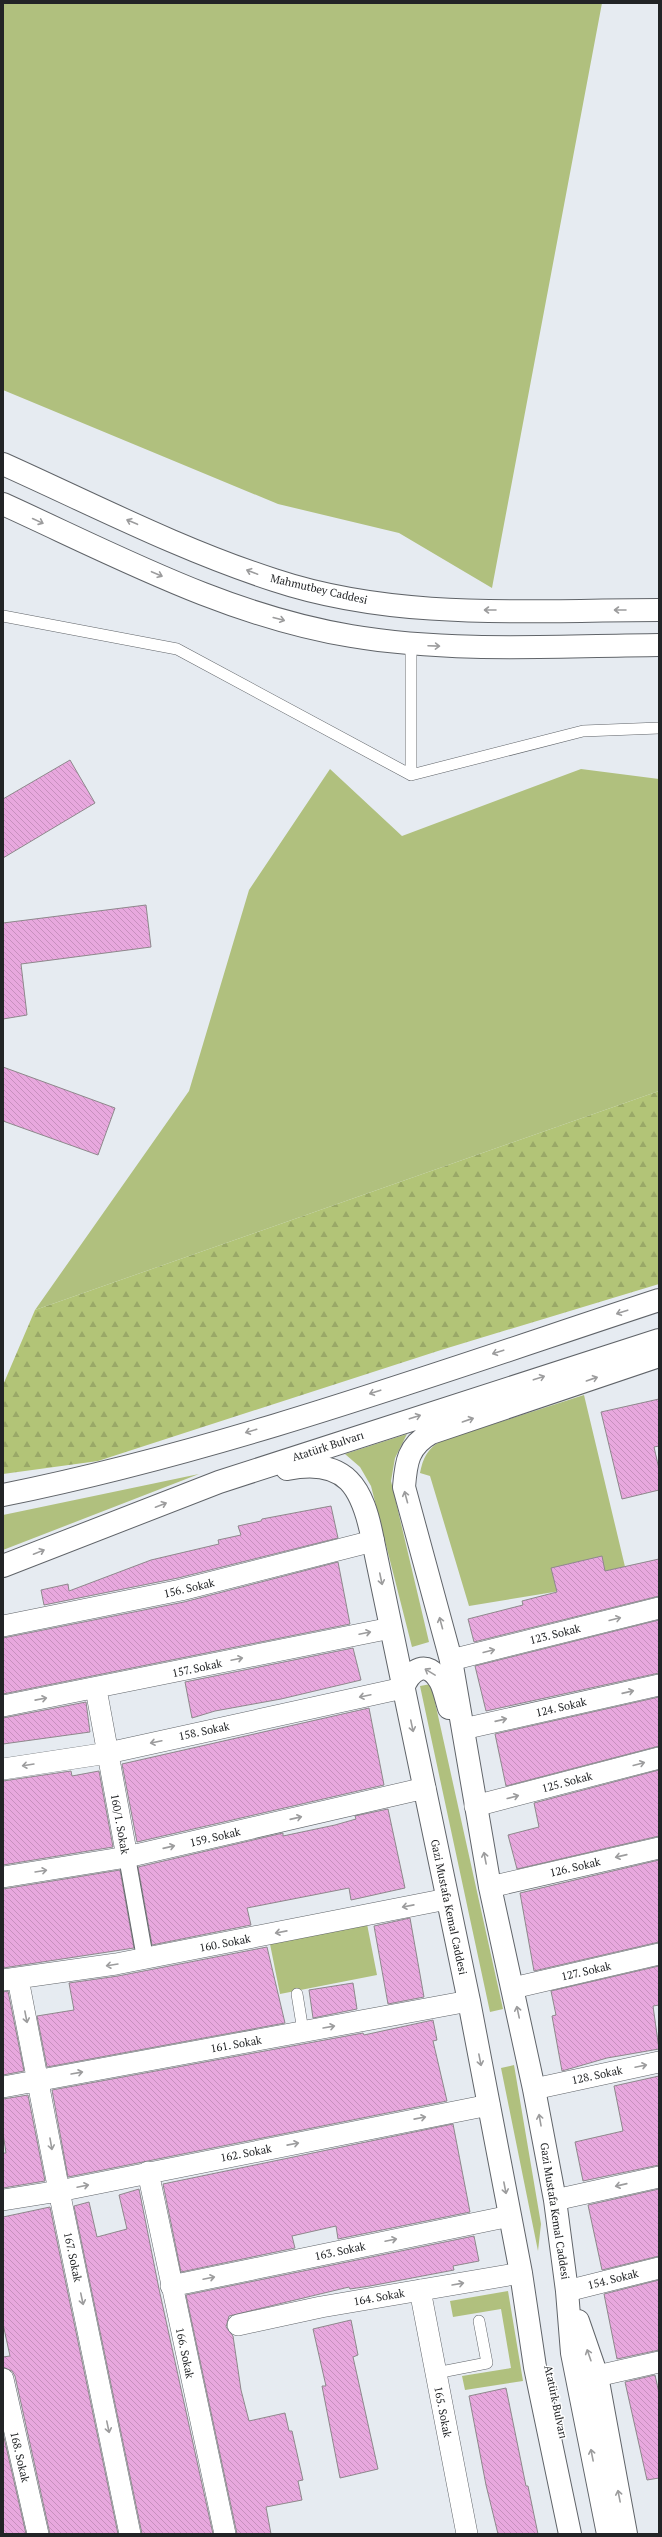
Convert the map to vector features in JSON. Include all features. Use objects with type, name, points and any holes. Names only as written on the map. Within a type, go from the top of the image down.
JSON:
[{"type":"main road","name":"Mahmutbey Caddesi","points":[[3,464],[207,554],[274,580],[300,587],[400,606],[452,610],[659,610]]},
{"type":"main road","points":[[3,504],[122,559],[235,606],[314,628],[411,644],[477,647],[659,645]]},
{"type":"main road","points":[[3,1495],[135,1466],[353,1400],[659,1300]]},
{"type":"main road","name":"Atatürk Bulvarı","points":[[3,1566],[219,1482],[659,1340]]},
{"type":"main road","name":"Gazi Mustafa Kemal Caddesi","points":[[567,2290],[555,2200],[534,2089],[490,1887],[451,1660],[404,1487],[405,1469],[411,1451],[418,1440],[431,1433],[659,1356]]},
{"type":"main road","name":"Gazi Mustafa Kemal Caddesi","points":[[219,1482],[291,1468],[320,1466],[336,1472],[347,1480],[361,1497],[367,1509],[469,2001],[521,2273]]},
{"type":"main road","points":[[403,1688],[408,1676],[415,1670],[424,1669],[434,1673],[440,1682],[449,1708],[463,1729]]},
{"type":"main road","points":[[521,2273],[535,2367],[570,2534]]},
{"type":"main road","name":"Atatürk Bulvarı","points":[[521,2273],[547,2359],[584,2534]]},
{"type":"main road","points":[[567,2290],[597,2376],[626,2534]]},
{"type":"main road","points":[[567,2290],[572,2354],[608,2534]]},
{"type":"street","name":"156. Sokak","points":[[3,1626],[181,1590],[373,1541]]},
{"type":"street","name":"123. Sokak","points":[[451,1660],[659,1608]]},
{"type":"street","name":"157. Sokak","points":[[3,1706],[96,1689],[391,1628]]},
{"type":"street","name":"124. Sokak","points":[[463,1729],[659,1685]]},
{"type":"street","name":"158. Sokak","points":[[3,1769],[108,1752],[403,1688]]},
{"type":"street","name":"160/1. Sokak","points":[[96,1689],[145,1958]]},
{"type":"street","name":"125. Sokak","points":[[475,1806],[659,1758]]},
{"type":"street","name":"159. Sokak","points":[[3,1878],[126,1857],[425,1788]]},
{"type":"street","name":"126. Sokak","points":[[490,1887],[659,1848]]},
{"type":"street","name":"160. Sokak","points":[[11,1979],[145,1958],[447,1899]]},
{"type":"street","name":"127. Sokak","points":[[513,1988],[659,1954]]},
{"type":"street","name":"167. Sokak","points":[[11,1979],[39,2080],[59,2191],[130,2534]]},
{"type":"street","name":"161. Sokak","points":[[3,2087],[469,2001]]},
{"type":"street","name":"128. Sokak","points":[[534,2089],[659,2062]]},
{"type":"street","name":"162. Sokak","points":[[3,2200],[59,2191],[489,2105]]},
{"type":"street","name":"166. Sokak","points":[[148,2172],[171,2286],[225,2534]]},
{"type":"street","points":[[555,2200],[659,2177]]},
{"type":"street","name":"163. Sokak","points":[[171,2286],[510,2216]]},
{"type":"street","name":"154. Sokak","points":[[567,2290],[659,2268]]},
{"type":"street","name":"164. Sokak","points":[[238,2325],[420,2290],[521,2273]]},
{"type":"street","name":"165. Sokak","points":[[420,2290],[467,2534]]},
{"type":"street","points":[[597,2376],[659,2362]]},
{"type":"street","name":"168. Sokak","points":[[3,2379],[38,2534]]},
{"type":"lane","points":[[3,616],[178,649],[411,776],[583,731],[659,728]]},
{"type":"lane","points":[[411,644],[411,776]]},
{"type":"lane","points":[[297,1994],[304,2031]]},
{"type":"lane","points":[[436,2373],[487,2363],[479,2321]]},
{"type":"green space","points":[[3,3],[602,3],[492,588],[399,533],[278,504],[3,390]]},
{"type":"green space","points":[[330,769],[402,836],[581,769],[659,779],[659,1091],[35,1310],[189,1091],[249,890]]},
{"type":"green space","points":[[659,1091],[659,1284],[441,1350],[98,1461],[3,1474],[3,1385],[35,1310]]},
{"type":"green space","points":[[584,1395],[627,1575],[554,1592],[469,1606],[430,1476],[420,1473],[426,1454],[432,1447],[441,1441]]},
{"type":"green space","points":[[407,1434],[395,1458],[391,1481],[429,1642],[412,1647],[371,1486],[360,1467],[345,1454]]},
{"type":"green space","points":[[199,1474],[3,1550],[3,1515]]},
{"type":"green space","points":[[431,1684],[503,2009],[490,2012],[420,1686]]},
{"type":"green space","points":[[367,1924],[377,1975],[280,1994],[270,1944]]},
{"type":"green space","points":[[514,2065],[541,2224],[538,2251],[501,2068]]},
{"type":"green space","points":[[508,2291],[523,2381],[465,2390],[462,2376],[511,2368],[501,2309],[453,2317],[450,2301]]},
{"type":"building","points":[[70,760],[95,803],[3,858],[3,799]]},
{"type":"building","points":[[146,905],[151,947],[21,964],[27,1015],[3,1019],[3,923]]},
{"type":"building","points":[[3,1067],[115,1108],[98,1155],[3,1121]]},
{"type":"building","points":[[659,1399],[659,1446],[654,1447],[659,1469],[659,1490],[622,1499],[601,1412]]},
{"type":"building","points":[[331,1506],[338,1538],[178,1578],[44,1605],[41,1590],[68,1584],[69,1591],[151,1560],[219,1544],[218,1540],[241,1535],[238,1526],[261,1521],[262,1519]]},
{"type":"building","points":[[602,1556],[605,1571],[659,1559],[659,1596],[474,1642],[468,1619],[523,1605],[522,1601],[557,1592],[551,1568]]},
{"type":"building","points":[[338,1562],[350,1624],[3,1694],[3,1638],[184,1602]]},
{"type":"building","points":[[659,1620],[659,1673],[486,1711],[475,1666]]},
{"type":"building","points":[[353,1648],[361,1680],[281,1699],[215,1711],[192,1718],[185,1682]]},
{"type":"building","points":[[659,1697],[659,1746],[506,1786],[495,1734]]},
{"type":"building","points":[[86,1702],[90,1732],[3,1744],[3,1718]]},
{"type":"building","points":[[369,1708],[384,1785],[137,1842],[122,1764]]},
{"type":"building","points":[[659,1770],[659,1836],[517,1869],[508,1835],[539,1827],[534,1803]]},
{"type":"building","points":[[71,1771],[72,1776],[99,1771],[113,1847],[3,1865],[3,1781]]},
{"type":"building","points":[[388,1809],[405,1888],[351,1900],[349,1888],[247,1908],[251,1925],[152,1945],[138,1867],[283,1833],[283,1836],[335,1825],[356,1819],[355,1816]]},
{"type":"building","points":[[659,1860],[659,1942],[534,1971],[520,1893]]},
{"type":"building","points":[[120,1870],[134,1948],[3,1968],[3,1889]]},
{"type":"building","points":[[410,1918],[424,1997],[388,2004],[374,1926]]},
{"type":"building","points":[[267,1947],[285,2023],[47,2067],[37,2016],[74,2010],[69,1983],[118,1976]]},
{"type":"building","points":[[659,1966],[659,2005],[653,2006],[659,2049],[607,2058],[562,2071],[552,2016],[556,2015],[551,1991]]},
{"type":"building","points":[[353,1983],[357,2009],[313,2018],[309,1990]]},
{"type":"building","points":[[8,1991],[24,2071],[3,2075],[3,1992]]},
{"type":"building","points":[[433,2020],[437,2040],[433,2041],[447,2101],[68,2177],[52,2090],[363,2033],[364,2035]]},
{"type":"building","points":[[659,2076],[659,2165],[583,2181],[575,2142],[623,2131],[614,2086]]},
{"type":"building","points":[[28,2095],[45,2181],[3,2188],[3,2153],[6,2153],[3,2133],[3,2099]]},
{"type":"building","points":[[453,2124],[470,2212],[338,2239],[336,2226],[292,2236],[295,2248],[181,2272],[163,2184]]},
{"type":"building","points":[[139,2189],[159,2289],[213,2534],[142,2534],[74,2206],[89,2202],[97,2237],[127,2229],[119,2195]]},
{"type":"building","points":[[659,2189],[659,2256],[602,2270],[588,2205]]},
{"type":"building","points":[[50,2207],[118,2534],[50,2534],[15,2376],[12,2371],[3,2367],[3,2357],[10,2356],[3,2324],[3,2217]]},
{"type":"building","points":[[474,2236],[479,2261],[453,2266],[454,2270],[370,2286],[350,2289],[349,2287],[229,2316],[226,2327],[233,2336],[241,2390],[249,2421],[285,2413],[289,2431],[292,2431],[303,2480],[298,2481],[302,2500],[266,2507],[271,2534],[237,2534],[186,2295]]},
{"type":"building","points":[[659,2280],[659,2350],[617,2359],[604,2294]]},
{"type":"building","points":[[351,2320],[358,2355],[353,2357],[378,2469],[340,2478],[322,2386],[326,2386],[313,2329]]},
{"type":"building","points":[[655,2375],[659,2393],[659,2478],[647,2480],[625,2382]]},
{"type":"building","points":[[506,2388],[526,2486],[528,2486],[538,2534],[498,2534],[486,2485],[469,2396]]},
{"type":"building","points":[[3,2433],[26,2534],[3,2534]]}]
